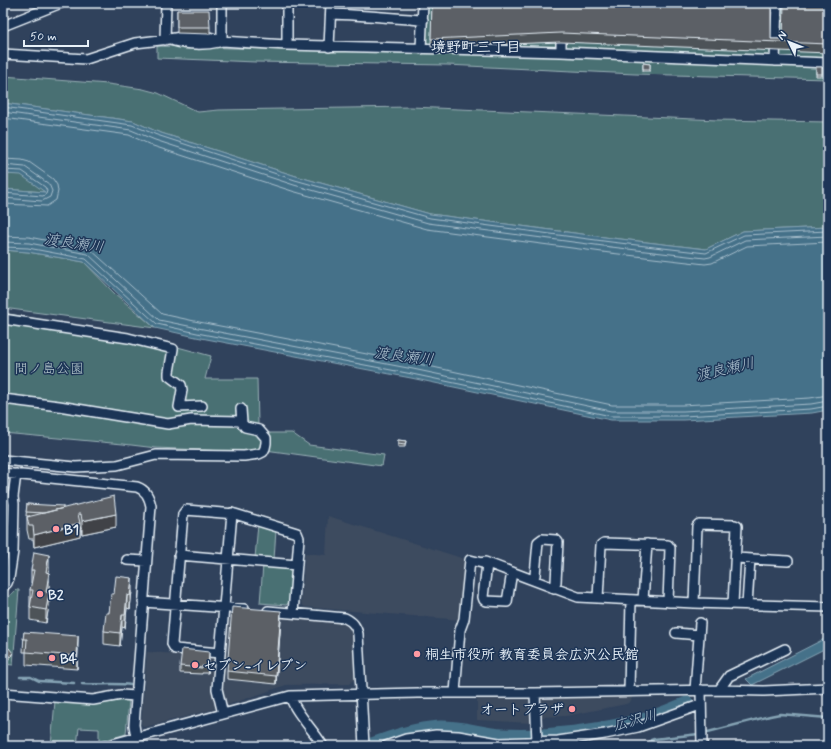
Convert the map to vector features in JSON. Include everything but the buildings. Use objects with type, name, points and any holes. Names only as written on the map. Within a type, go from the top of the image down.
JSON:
[{"type":"street","points":[[3,26],[36,7],[61,3]]},
{"type":"street","points":[[166,3],[167,40]]},
{"type":"street","points":[[222,3],[222,41]]},
{"type":"street","points":[[287,3],[288,45]]},
{"type":"street","points":[[329,47],[331,3]]},
{"type":"street","points":[[421,49],[423,3]]},
{"type":"street","points":[[775,62],[777,3]]},
{"type":"street","points":[[331,14],[423,20]]},
{"type":"street","points":[[86,59],[135,43],[167,40],[179,43],[202,44],[222,41],[329,47],[561,52],[828,63]]},
{"type":"street","points":[[561,42],[561,52]]},
{"type":"street","points":[[7,54],[27,57],[86,59],[96,63]]},
{"type":"street","points":[[3,320],[128,338],[173,349],[169,376],[181,386],[182,390],[175,422]]},
{"type":"street","points":[[3,399],[60,406],[168,424],[191,420],[241,420]]},
{"type":"street","points":[[179,407],[202,406]]},
{"type":"street","points":[[3,460],[75,467],[117,465],[156,455],[244,456],[259,454],[263,452],[265,448],[266,438],[259,430],[245,427],[241,420],[241,409]]},
{"type":"street","points":[[3,473],[124,485],[142,489],[149,499],[151,506],[134,725],[136,737]]},
{"type":"street","points":[[3,587],[10,578],[13,551],[13,497],[16,474]]},
{"type":"street","points":[[220,653],[175,649],[173,647],[179,555],[183,514],[186,510],[232,513],[297,533],[299,538],[293,613]]},
{"type":"street","points":[[224,714],[217,689],[232,513]]},
{"type":"street","points":[[694,603],[697,525],[735,525],[737,526],[733,604]]},
{"type":"street","points":[[533,580],[535,575],[538,542],[542,539],[556,540],[558,542],[558,548],[556,582],[554,589]]},
{"type":"street","points":[[598,598],[601,545],[604,543],[668,545],[670,548],[668,602]]},
{"type":"street","points":[[643,600],[647,544]]},
{"type":"street","points":[[179,555],[297,564]]},
{"type":"street","points":[[736,558],[788,561]]},
{"type":"street","points":[[747,605],[750,559]]},
{"type":"street","points":[[127,560],[146,561]]},
{"type":"street","points":[[454,693],[470,560],[486,563],[512,572],[578,598],[828,607]]},
{"type":"street","points":[[486,563],[484,600],[507,602],[512,572]]},
{"type":"street","points":[[629,691],[631,600]]},
{"type":"street","points":[[143,602],[345,618],[353,623],[358,634],[360,694],[364,742]]},
{"type":"street","points":[[700,622],[698,690],[702,746]]},
{"type":"street","points":[[676,633],[699,635]]},
{"type":"street","points":[[719,690],[729,676],[785,649]]},
{"type":"street","points":[[105,746],[290,696],[698,690],[764,691],[828,688]]},
{"type":"street","points":[[3,693],[94,700],[121,695],[136,696]]},
{"type":"street","points":[[535,693],[537,741]]},
{"type":"street","points":[[290,696],[294,705],[323,746]]},
{"type":"street","points":[[386,746],[406,739],[436,735],[458,736],[499,743],[558,741],[605,734],[638,727],[700,705]]},
{"type":"shaded area","points":[[328,516],[468,560],[462,620],[305,607],[301,603],[305,553],[326,555]]},
{"type":"shaded area","points":[[231,613],[339,621],[345,624],[349,627],[353,637],[356,680],[349,684],[286,685],[228,705],[224,702],[221,689],[227,616]]},
{"type":"shaded area","points":[[147,652],[212,656],[216,660],[217,704],[215,709],[145,727],[141,724]]},
{"type":"shaded area","name":"オートプラザ","points":[[633,696],[630,702],[626,704],[566,716],[538,717],[538,697]]},
{"type":"shaded area","name":"オートプラザ","points":[[477,698],[533,698],[533,723],[477,720]]},
{"type":"green space","points":[[427,3],[828,3],[828,79],[635,74],[447,65],[256,62],[157,58],[157,46],[424,53]]},
{"type":"green space","points":[[3,76],[108,84],[143,89],[158,93],[198,112],[219,110],[411,107],[718,120],[828,122],[828,227],[743,231],[706,249],[430,214],[296,176],[158,132],[133,121],[3,103]]},
{"type":"green space","points":[[3,174],[21,174],[46,192],[3,189]]},
{"type":"green space","points":[[3,250],[28,252],[84,262],[114,293],[155,328],[3,308]]},
{"type":"green space","name":"間ノ島公園","points":[[3,313],[159,342],[211,356],[205,379],[257,379],[258,425],[269,433],[292,433],[309,445],[384,455],[382,466],[258,449],[252,452],[156,448],[3,433]]},
{"type":"green space","points":[[258,524],[276,530],[274,559],[255,558]]},
{"type":"green space","points":[[263,565],[289,566],[293,570],[290,602],[286,605],[260,603]]},
{"type":"green space","points":[[16,590],[19,590],[13,665],[3,664],[3,602]]},
{"type":"green space","points":[[116,699],[129,700],[126,734],[99,742],[99,729],[79,728],[77,746],[51,746],[55,701],[97,704]]},
{"type":"water","name":"渡良瀬川","points":[[3,103],[133,121],[158,132],[296,176],[430,214],[706,249],[743,231],[828,227],[828,410],[812,413],[683,420],[611,420],[411,378],[155,328],[84,262],[28,252],[3,250],[3,189],[45,192],[21,175],[3,174]]},
{"type":"water","points":[[828,637],[828,647],[752,685],[746,679]]},
{"type":"waterway","points":[[20,677],[31,677],[39,681],[74,683]]},
{"type":"waterway","points":[[82,684],[131,685]]},
{"type":"waterway","name":"広沢川","points":[[369,746],[413,732],[440,728],[503,736],[536,736],[585,732],[639,722],[687,704]]},
{"type":"waterway","points":[[704,733],[780,714],[828,718]]},
{"type":"waterway","points":[[648,746],[651,740],[654,739],[699,734]]},
{"type":"place","name":"B1","points":[[56,529]]},
{"type":"place","name":"B2","points":[[40,594]]},
{"type":"place","name":"桐生市役所 教育委員会広沢公民館","points":[[417,654]]},
{"type":"place","name":"B4","points":[[52,658]]},
{"type":"place","name":"セブン-イレブン","points":[[195,665]]},
{"type":"place","name":"オートプラザ","points":[[572,709]]},
{"type":"district","name":"境野町三丁目","points":[[476,47]]}]
